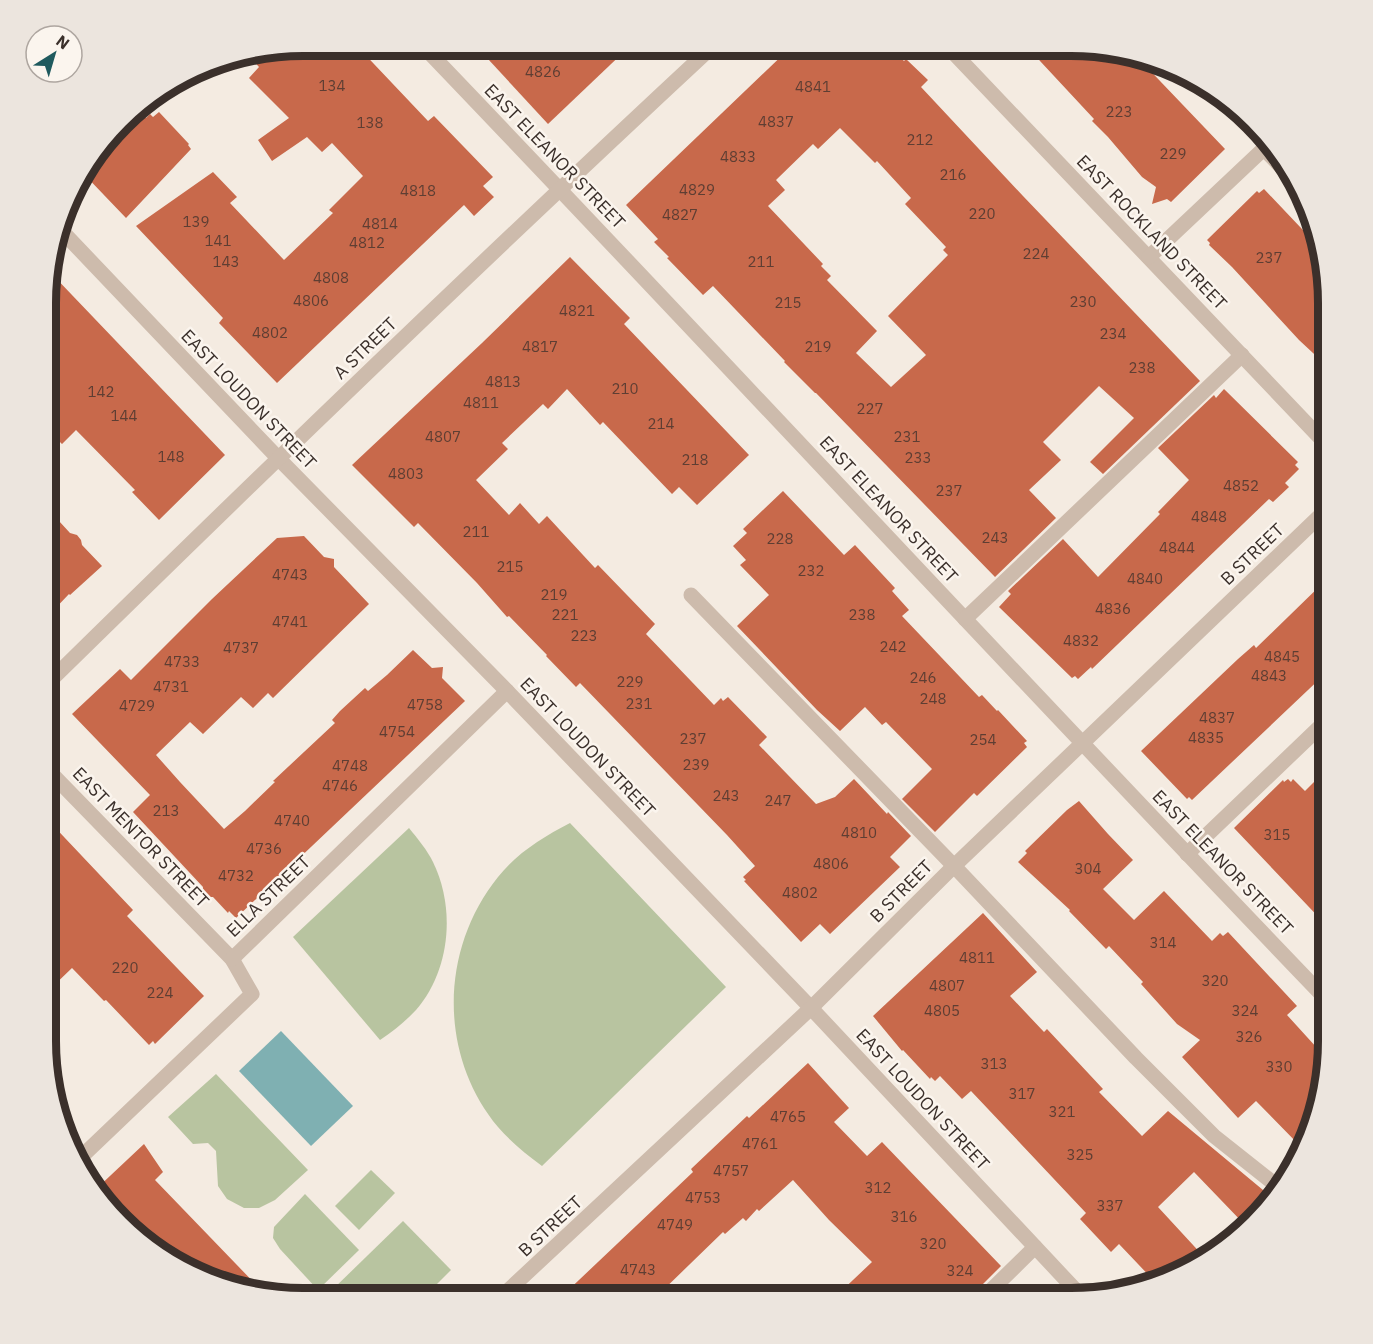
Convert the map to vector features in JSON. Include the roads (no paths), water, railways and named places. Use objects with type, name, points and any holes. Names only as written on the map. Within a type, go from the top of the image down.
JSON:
[{"type":"street","name":"EAST ELEANOR STREET","points":[[433,56],[1186,854],[1318,990]]},
{"type":"street","name":"A STREET","points":[[56,675],[278,458],[702,56]]},
{"type":"street","name":"EAST ROCKLAND STREET","points":[[957,56],[1318,434]]},
{"type":"street","points":[[1149,257],[1264,149]]},
{"type":"street","name":"EAST LOUDON STREET","points":[[65,234],[278,458],[507,691],[811,1008],[1074,1288]]},
{"type":"street","points":[[965,618],[1242,355]]},
{"type":"street","name":"B STREET","points":[[511,1288],[811,1008],[954,866],[1318,519]]},
{"type":"street","points":[[691,595],[954,866],[1136,1058],[1214,1136],[1273,1183]]},
{"type":"street","name":"ELLA STREET","points":[[83,1155],[252,994],[232,959],[507,691]]},
{"type":"street","points":[[1186,854],[1318,729]]},
{"type":"street","name":"EAST MENTOR STREET","points":[[56,778],[232,959]]},
{"type":"street","points":[[993,1288],[1035,1247]]},
{"type":"water","points":[[281,1031],[353,1106],[311,1146],[239,1071]]}]
